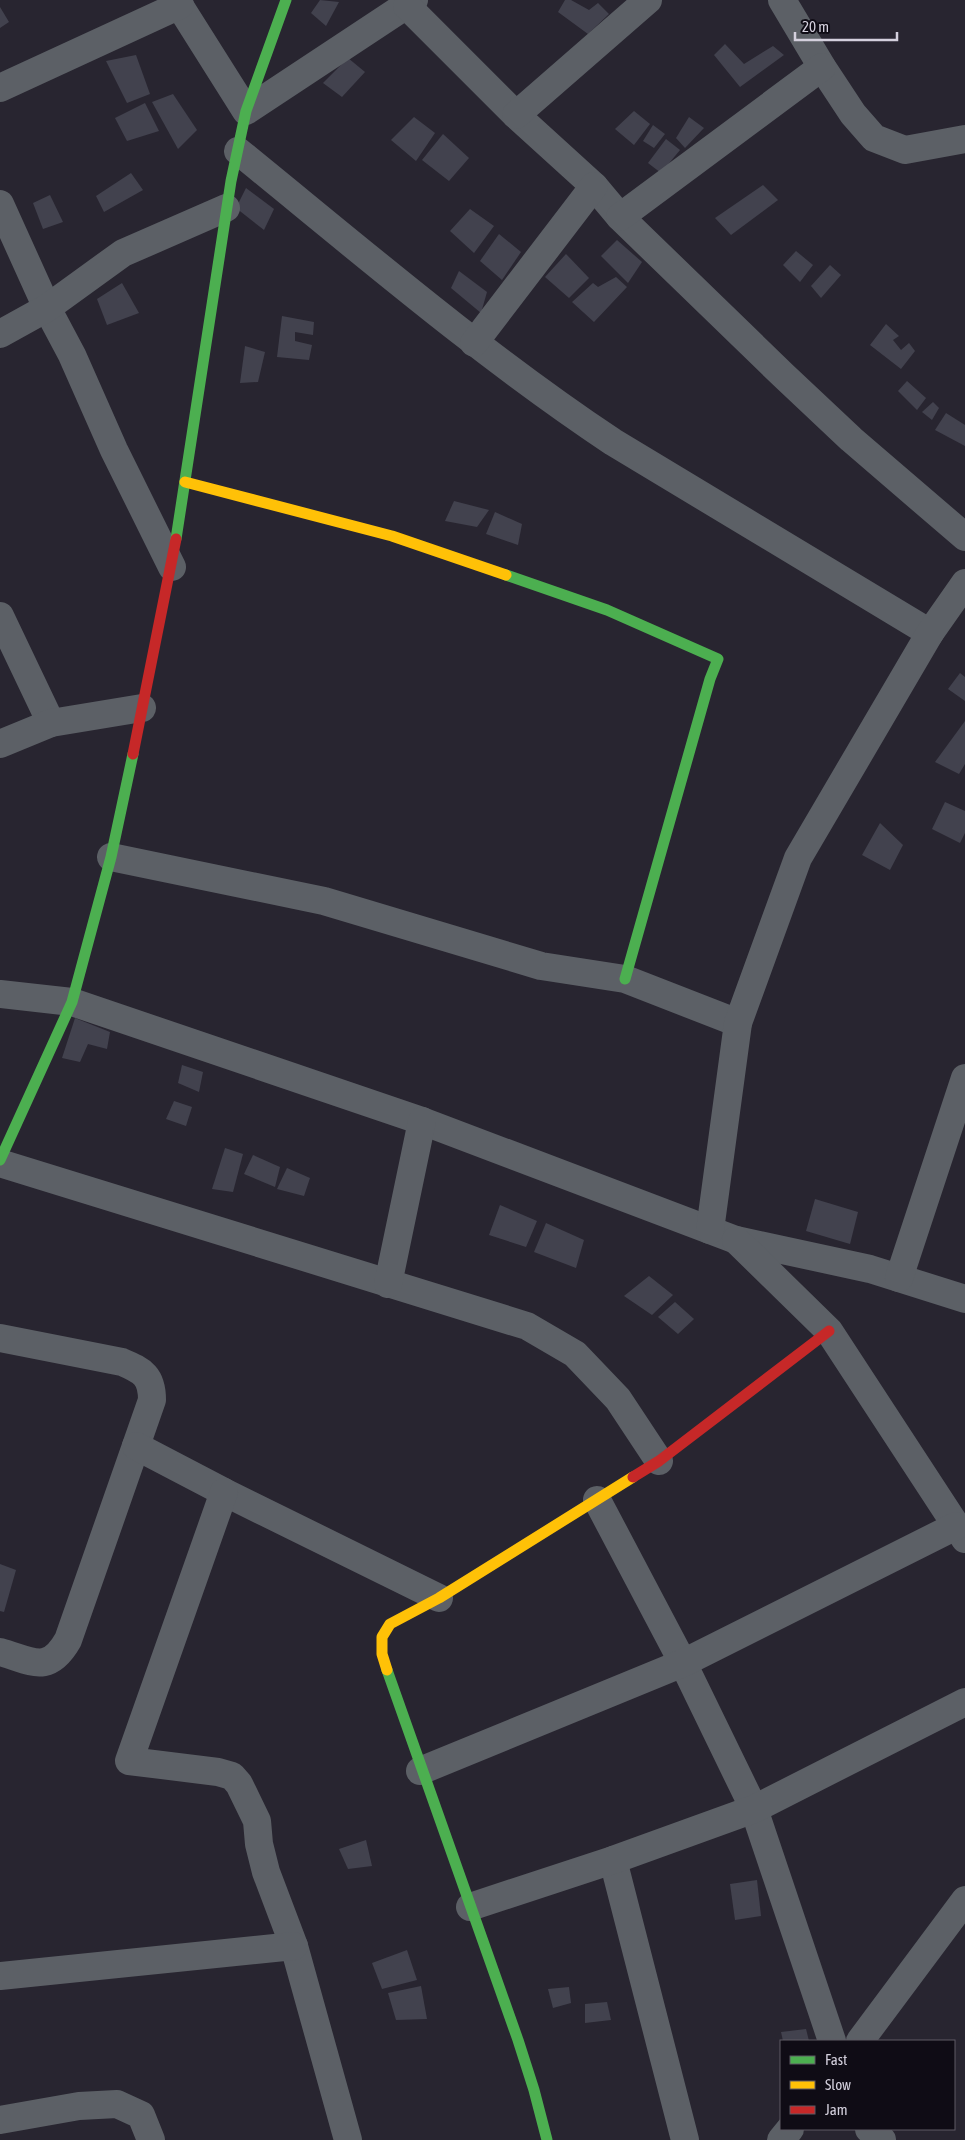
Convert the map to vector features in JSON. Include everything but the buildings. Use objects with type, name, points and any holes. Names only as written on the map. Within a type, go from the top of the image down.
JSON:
[{"type":"street","points":[[286,0],[246,111],[226,208],[172,567],[111,857],[72,1002],[6,1132],[0,1162],[526,1326],[575,1354],[618,1399],[659,1461]]},
{"type":"street","points":[[516,115],[648,0]]},
{"type":"street","points":[[782,0],[822,67],[854,114],[874,138],[904,150],[965,139]]},
{"type":"street","points":[[0,88],[178,2],[246,111]]},
{"type":"street","points":[[246,111],[410,3],[516,115],[594,186],[620,217],[851,439],[965,537]]},
{"type":"street","points":[[620,217],[822,67]]},
{"type":"street","points":[[238,151],[474,343],[612,442],[930,633]]},
{"type":"street","points":[[474,343],[594,186]]},
{"type":"street","points":[[0,204],[47,308],[72,355],[118,459],[172,567]]},
{"type":"street","points":[[0,334],[47,308],[123,253],[226,208]]},
{"type":"street","points":[[185,482],[392,536],[606,610],[718,659],[710,679],[625,979]]},
{"type":"street","points":[[710,1230],[738,1023],[798,858],[930,633],[965,583]]},
{"type":"street","points":[[0,616],[51,723]]},
{"type":"street","points":[[0,744],[51,723],[142,708]]},
{"type":"street","points":[[111,857],[324,901],[542,966],[625,979],[738,1023]]},
{"type":"street","points":[[0,994],[72,1002],[422,1121],[736,1240],[870,1269],[965,1299]]},
{"type":"street","points":[[898,1278],[965,1078]]},
{"type":"street","points":[[388,1284],[422,1121]]},
{"type":"street","points":[[420,1771],[683,1663],[961,1532],[898,1433],[829,1332],[736,1240]]},
{"type":"street","points":[[547,2140],[539,2106],[470,1907],[420,1771],[382,1654],[382,1637],[390,1624],[439,1598],[659,1461],[829,1332]]},
{"type":"street","points":[[0,1338],[122,1362],[139,1369],[147,1377],[152,1387],[152,1400],[68,1640],[61,1652],[52,1660],[39,1663],[0,1652]]},
{"type":"street","points":[[136,1446],[224,1492],[439,1598]]},
{"type":"street","points":[[224,1492],[129,1761],[218,1772],[232,1776],[240,1784],[257,1821],[259,1844],[266,1872],[294,1946],[348,2140]]},
{"type":"street","points":[[597,1500],[683,1663],[754,1809],[832,2040]]},
{"type":"street","points":[[470,1907],[613,1860],[754,1809],[965,1702]]},
{"type":"street","points":[[613,1860],[685,2140]]},
{"type":"street","points":[[861,2040],[965,1900]]},
{"type":"street","points":[[0,1976],[294,1946]]},
{"type":"street","points":[[0,2120],[79,2106],[117,2104],[141,2116],[151,2140]]},
{"type":"street","points":[[781,2140],[789,2130]]},
{"type":"street","points":[[871,2130],[882,2140]]},
{"type":"traffic: fast","points":[[176,539],[231,181],[246,111],[286,0]]},
{"type":"traffic: fast","points":[[506,575],[607,610],[718,659],[710,679],[625,979]]},
{"type":"traffic: fast","points":[[0,1160],[72,1002],[111,857],[133,754]]},
{"type":"traffic: fast","points":[[387,1670],[518,2040],[547,2140]]},
{"type":"traffic: slow","points":[[185,482],[392,536],[506,575]]},
{"type":"traffic: slow","points":[[387,1670],[382,1654],[382,1637],[390,1624],[439,1598],[633,1477]]},
{"type":"traffic: jam","points":[[133,754],[176,539]]},
{"type":"traffic: jam","points":[[633,1477],[659,1461],[829,1331]]}]
